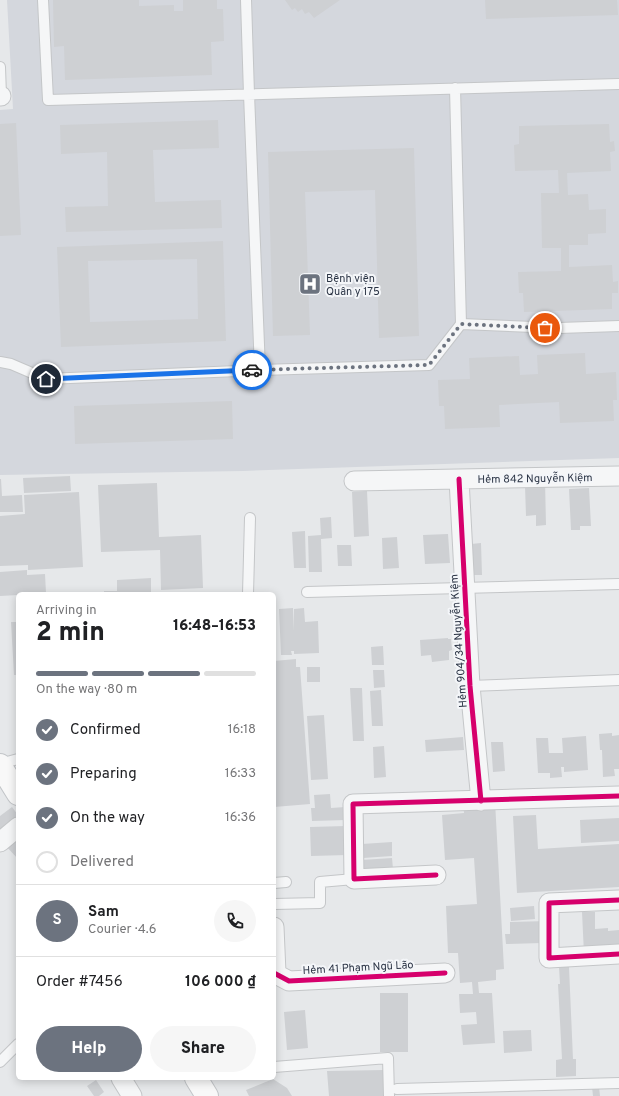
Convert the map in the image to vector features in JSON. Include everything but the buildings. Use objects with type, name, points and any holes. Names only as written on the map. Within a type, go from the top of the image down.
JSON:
[{"type":"main road","points":[[0,765],[16,791]]},
{"type":"main road","points":[[197,1080],[207,1096]]},
{"type":"street","name":"Hẻm 842 Nguyễn Kiệm","points":[[354,481],[619,476]]},
{"type":"street","name":"Hẻm 904/34 Nguyễn Kiệm","points":[[459,479],[470,686],[481,801]]},
{"type":"street","points":[[436,876],[354,879],[353,804],[619,796]]},
{"type":"street","points":[[0,842],[16,829]]},
{"type":"street","points":[[619,900],[549,902],[549,958],[619,954]]},
{"type":"street","name":"Hẻm 41 Phạm Ngũ Lão","points":[[276,974],[289,981],[445,973]]},
{"type":"street","points":[[122,1080],[132,1096]]},
{"type":"lane","points":[[43,0],[48,100],[619,84]]},
{"type":"lane","points":[[246,0],[260,370]]},
{"type":"lane","points":[[0,67],[0,96]]},
{"type":"lane","points":[[0,362],[10,364],[46,379],[429,365],[461,324],[455,88]]},
{"type":"lane","points":[[461,324],[559,328],[619,326]]},
{"type":"lane","points":[[248,592],[250,518]]},
{"type":"lane","points":[[307,592],[619,584]]},
{"type":"lane","points":[[470,686],[619,680]]},
{"type":"lane","points":[[0,765],[16,760]]},
{"type":"lane","points":[[276,904],[320,903],[320,882],[354,879]]},
{"type":"lane","points":[[276,882],[286,882]]},
{"type":"lane","points":[[0,1062],[16,1046]]},
{"type":"lane","points":[[276,1067],[388,1058],[393,1093],[619,1083]]},
{"type":"shaded area","name":"Bệnh viện Quân y 175","points":[[7,0],[619,0],[619,458],[243,471],[0,475],[0,110],[13,109]]},
{"type":"cycle path","points":[[459,479],[470,686],[481,801]]},
{"type":"cycle path","points":[[436,875],[354,879],[353,804],[619,796]]},
{"type":"cycle path","points":[[619,900],[549,903],[549,958],[619,954]]},
{"type":"cycle path","points":[[276,974],[289,981],[445,973]]},
{"type":"way so far","points":[[252,370],[429,365],[461,324],[545,328]]},
{"type":"place","name":"Bệnh viện Quân y 175","points":[[310,284]]},
{"type":"route","points":[[46,379],[252,370]]}]
